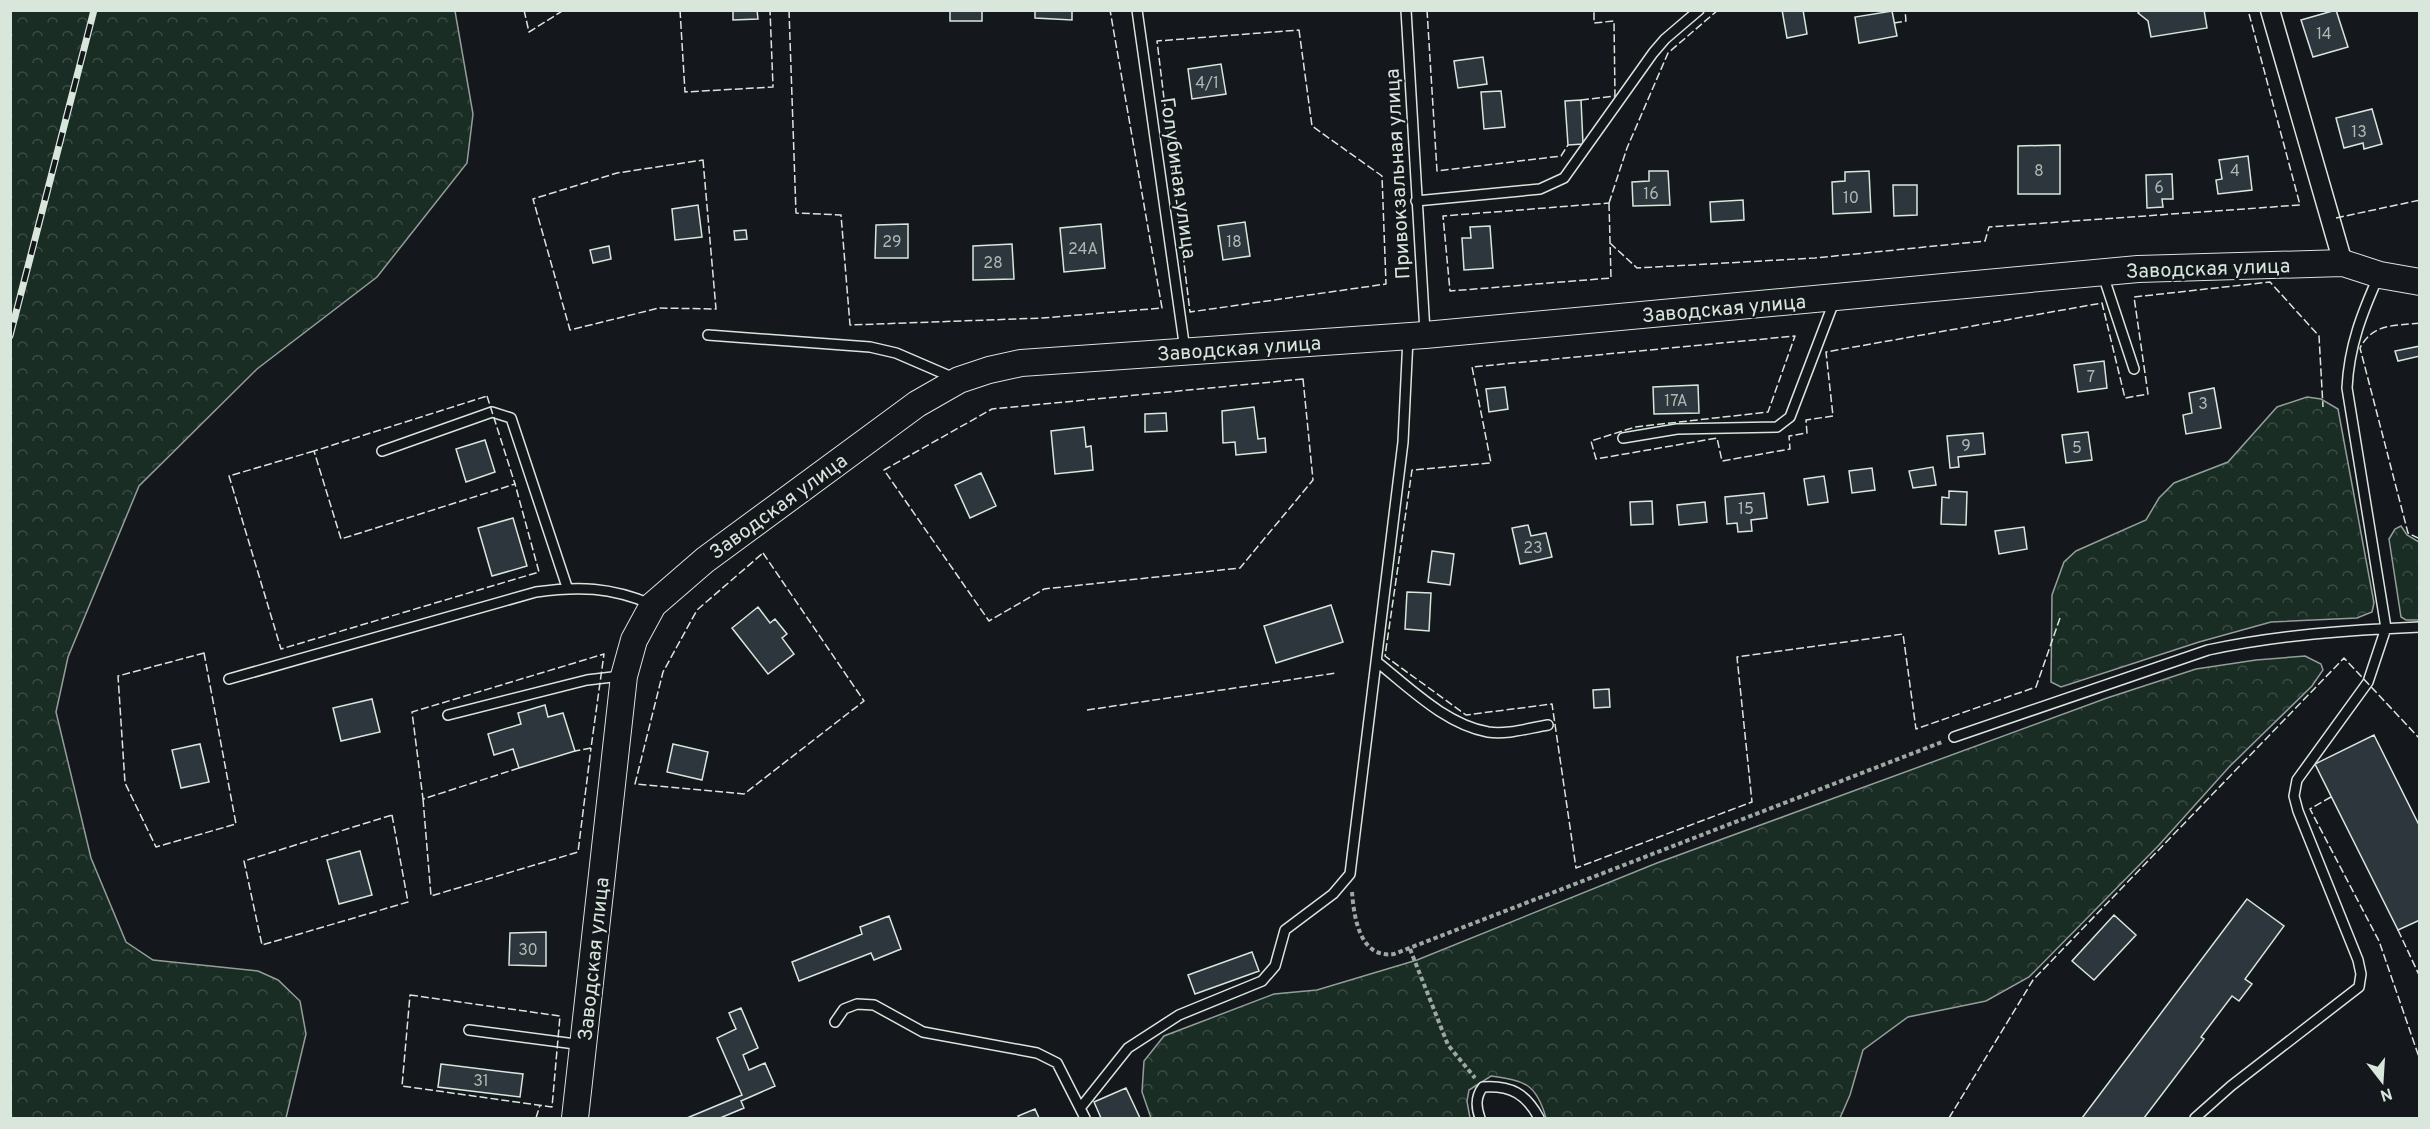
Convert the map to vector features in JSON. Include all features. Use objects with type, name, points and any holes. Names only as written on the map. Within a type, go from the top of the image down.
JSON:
[{"type":"street","points":[[2270,10],[2343,263]]},
{"type":"street","name":"Заводская улица","points":[[575,1119],[585,1045],[610,782],[624,676],[634,640],[653,605],[705,560],[917,404],[958,380],[989,369],[1021,363],[1416,335],[2138,269],[2343,263],[2380,275],[2420,282]]},
{"type":"lane","name":"Голубиная улица","points":[[1137,10],[1185,350]]},
{"type":"lane","name":"Привокзальная улица","points":[[1350,874],[1416,335],[1416,201],[1406,10]]},
{"type":"lane","points":[[1416,201],[1540,189],[1564,178],[1653,53],[1665,39],[1699,10]]},
{"type":"lane","points":[[2102,273],[2134,369]]},
{"type":"lane","points":[[2196,1118],[2232,1086],[2359,987],[2361,974],[2358,960],[2298,811],[2294,788],[2306,766],[2368,682],[2386,628],[2347,388],[2348,360],[2356,327],[2380,275]]},
{"type":"lane","points":[[1623,438],[1677,429],[1777,427],[1784,424],[1790,417],[1836,298]]},
{"type":"lane","points":[[708,335],[870,347],[896,353],[958,380]]},
{"type":"lane","points":[[382,451],[492,412],[511,418],[567,587]]},
{"type":"lane","points":[[229,679],[536,592],[567,587],[624,592],[653,605]]},
{"type":"lane","points":[[1954,737],[2208,650],[2252,640],[2299,634],[2420,627]]},
{"type":"lane","points":[[1377,662],[1450,718],[1472,727],[1503,733],[1548,725]]},
{"type":"lane","points":[[448,716],[587,680],[624,676]]},
{"type":"lane","points":[[1081,1107],[1128,1047],[1179,1015],[1262,981],[1275,966],[1285,930],[1333,894],[1350,874]]},
{"type":"lane","points":[[835,1022],[844,1008],[857,1004],[874,1005],[923,1032],[1036,1053],[1057,1063],[1085,1119]]},
{"type":"lane","points":[[469,1030],[585,1045]]},
{"type":"lane","points":[[1480,1119],[1477,1097],[1483,1087],[1511,1088],[1526,1098],[1539,1119]]},
{"type":"path","points":[[1350,874],[1356,924],[1363,940],[1382,954],[1410,949],[1954,737]]},
{"type":"path","points":[[1410,949],[1448,1045],[1483,1087]]},
{"type":"green space","points":[[10,11],[455,11],[473,114],[467,163],[377,277],[257,369],[139,486],[68,657],[56,712],[91,858],[126,942],[153,960],[258,971],[278,980],[300,1001],[306,1034],[286,1118],[11,1118]]},
{"type":"green space","points":[[2307,397],[2321,399],[2338,409],[2374,603],[2372,612],[2357,618],[2271,622],[2199,642],[2061,687],[2051,682],[2052,595],[2064,562],[2076,551],[2146,520],[2159,498],[2174,483],[2228,462],[2277,407]]},
{"type":"green space","points":[[2401,526],[2407,535],[2419,542],[2419,620],[2406,620],[2401,617],[2389,539],[2395,529]]},
{"type":"green space","points":[[2305,656],[2321,664],[2323,670],[2312,686],[2230,766],[2159,845],[2029,977],[1986,1001],[1908,1017],[1863,1050],[1850,1095],[1840,1118],[1546,1118],[1538,1097],[1528,1086],[1521,1082],[1491,1076],[1469,1090],[1467,1101],[1470,1118],[1151,1118],[1142,1092],[1144,1061],[1164,1036],[1274,994],[1317,990],[1417,960],[1657,863],[2107,698],[2196,669],[2256,660]]},
{"type":"building","points":[[733,10],[757,10],[758,19],[733,20]]},
{"type":"building","points":[[950,10],[982,10],[982,21],[950,21]]},
{"type":"building","points":[[1035,10],[1072,10],[1072,20],[1035,18]]},
{"type":"building","points":[[1782,10],[1803,10],[1807,34],[1787,38]]},
{"type":"building","points":[[2141,10],[2204,10],[2207,28],[2151,37],[2148,21],[2138,13]]},
{"type":"building","points":[[2336,10],[2348,47],[2313,57],[2301,20]]},
{"type":"building","points":[[1892,11],[1897,36],[1859,43],[1855,17]]},
{"type":"building","points":[[1483,57],[1487,84],[1458,88],[1454,61]]},
{"type":"building","points":[[1221,64],[1226,94],[1192,99],[1188,69]]},
{"type":"building","points":[[1501,91],[1505,127],[1484,129],[1481,92]]},
{"type":"building","points":[[1581,100],[1583,144],[1568,145],[1565,101]]},
{"type":"building","points":[[2372,109],[2382,144],[2364,149],[2363,143],[2344,148],[2336,118]]},
{"type":"building","points":[[2060,145],[2060,194],[2018,194],[2018,146]]},
{"type":"building","points":[[2248,156],[2252,190],[2218,194],[2216,180],[2222,179],[2219,160]]},
{"type":"building","points":[[1649,171],[1668,171],[1670,205],[1633,206],[1632,182],[1649,181]]},
{"type":"building","points":[[1869,171],[1871,212],[1833,214],[1832,182],[1845,181],[1845,172]]},
{"type":"building","points":[[2172,174],[2173,199],[2162,199],[2163,207],[2147,208],[2146,175]]},
{"type":"building","points":[[1893,185],[1917,185],[1917,215],[1894,216]]},
{"type":"building","points":[[1743,200],[1744,220],[1711,222],[1710,202]]},
{"type":"building","points":[[698,205],[702,237],[675,240],[672,209]]},
{"type":"building","points":[[1245,222],[1250,256],[1223,260],[1218,226]]},
{"type":"building","points":[[908,224],[908,258],[875,258],[876,225]]},
{"type":"building","points":[[1101,224],[1105,268],[1064,272],[1060,228]]},
{"type":"building","points":[[1490,226],[1493,268],[1464,270],[1462,238],[1471,238],[1470,227]]},
{"type":"building","points":[[746,230],[747,239],[735,240],[734,231]]},
{"type":"building","points":[[1012,244],[1014,279],[973,280],[973,246]]},
{"type":"building","points":[[609,246],[611,259],[593,263],[590,250]]},
{"type":"building","points":[[2420,346],[2420,356],[2398,361],[2395,351]]},
{"type":"building","points":[[2104,361],[2107,388],[2078,392],[2074,365]]},
{"type":"building","points":[[1698,385],[1699,413],[1654,414],[1653,387]]},
{"type":"building","points":[[1505,387],[1508,409],[1489,412],[1486,389]]},
{"type":"building","points":[[2214,388],[2221,428],[2186,434],[2183,415],[2192,413],[2189,393]]},
{"type":"building","points":[[1254,407],[1258,439],[1265,438],[1266,452],[1236,455],[1235,442],[1223,443],[1222,411]]},
{"type":"building","points":[[1166,413],[1167,431],[1145,432],[1145,414]]},
{"type":"building","points":[[1084,427],[1086,447],[1091,446],[1093,470],[1055,474],[1051,431]]},
{"type":"building","points":[[2088,432],[2092,460],[2066,463],[2062,435]]},
{"type":"building","points":[[1983,433],[1985,454],[1958,457],[1959,467],[1950,468],[1947,436]]},
{"type":"building","points":[[485,440],[495,472],[466,482],[456,449]]},
{"type":"building","points":[[1933,467],[1936,485],[1913,488],[1909,471]]},
{"type":"building","points":[[1872,468],[1875,490],[1852,493],[1849,471]]},
{"type":"building","points":[[981,473],[996,506],[970,518],[955,485]]},
{"type":"building","points":[[1824,476],[1828,502],[1808,505],[1804,479]]},
{"type":"building","points":[[1949,491],[1967,492],[1966,525],[1941,524],[1942,497],[1949,498]]},
{"type":"building","points":[[1764,493],[1767,518],[1751,520],[1752,531],[1738,532],[1737,523],[1727,524],[1725,497]]},
{"type":"building","points":[[1652,501],[1653,524],[1631,525],[1630,502]]},
{"type":"building","points":[[1705,502],[1707,522],[1679,525],[1677,505]]},
{"type":"building","points":[[513,518],[527,566],[492,576],[478,528]]},
{"type":"building","points":[[1528,525],[1531,536],[1546,533],[1552,557],[1520,564],[1512,528]]},
{"type":"building","points":[[2024,527],[2027,549],[1999,554],[1995,531]]},
{"type":"building","points":[[1432,551],[1454,554],[1450,585],[1428,582]]},
{"type":"building","points":[[1407,592],[1431,593],[1429,631],[1405,629]]},
{"type":"building","points":[[1331,605],[1343,642],[1276,663],[1264,626]]},
{"type":"building","points":[[758,607],[770,623],[775,619],[787,634],[782,638],[794,654],[768,674],[732,628]]},
{"type":"building","points":[[1609,689],[1610,707],[1594,708],[1593,690]]},
{"type":"building","points":[[372,699],[380,732],[341,741],[333,708]]},
{"type":"building","points":[[545,705],[548,717],[563,713],[575,751],[519,768],[513,749],[494,755],[488,734],[521,724],[518,713]]},
{"type":"building","points":[[2374,735],[2420,827],[2420,920],[2398,930],[2315,764]]},
{"type":"building","points":[[200,744],[209,782],[181,788],[172,750]]},
{"type":"building","points":[[673,744],[708,752],[702,780],[667,772]]},
{"type":"building","points":[[360,851],[372,895],[339,904],[327,860]]},
{"type":"building","points":[[2247,899],[2284,926],[2245,979],[2252,984],[2239,1001],[2232,996],[2201,1037],[2204,1039],[2144,1118],[2082,1118]]},
{"type":"building","points":[[2114,915],[2136,935],[2094,980],[2072,961]]},
{"type":"building","points":[[889,916],[901,949],[874,960],[871,953],[799,981],[792,962],[862,934],[860,927]]},
{"type":"building","points":[[546,932],[546,966],[509,965],[510,933]]},
{"type":"building","points":[[1252,952],[1259,971],[1195,994],[1188,975]]},
{"type":"building","points":[[741,1008],[758,1048],[743,1055],[749,1070],[765,1063],[775,1086],[741,1101],[744,1108],[720,1118],[687,1118],[742,1095],[717,1038],[736,1029],[729,1013]]},
{"type":"building","points":[[441,1064],[523,1074],[520,1097],[438,1087]]},
{"type":"building","points":[[1126,1088],[1140,1118],[1101,1118],[1094,1102]]},
{"type":"building","points":[[1035,1109],[1039,1118],[1020,1118],[1018,1116]]},
{"type":"railway","points":[[10,336],[94,10]]},
{"type":"fence","points":[[524,10],[529,32],[564,10]]},
{"type":"fence","points":[[680,10],[685,92],[773,87],[770,10]]},
{"type":"fence","points":[[789,10],[796,213],[841,215],[850,325],[1042,318],[1162,308],[1110,10]]},
{"type":"fence","points":[[1427,10],[1437,171],[1561,156],[1568,145]]},
{"type":"fence","points":[[1581,100],[1615,96],[1614,21],[1594,23],[1594,10]]},
{"type":"fence","points":[[1609,203],[1627,148],[1668,53],[1718,10]]},
{"type":"fence","points":[[1894,23],[1906,21],[1905,10]]},
{"type":"fence","points":[[1610,243],[1637,268],[1815,258],[1985,241],[1989,227],[2300,205],[2248,10]]},
{"type":"fence","points":[[1299,30],[1312,126],[1382,176],[1386,284],[1190,312],[1157,41],[1299,30]]},
{"type":"fence","points":[[703,160],[716,309],[659,308],[570,330],[533,199],[617,173],[703,160]]},
{"type":"fence","points":[[2336,218],[2420,200]]},
{"type":"fence","points":[[1609,203],[1611,278],[1450,291],[1443,216],[1609,203]]},
{"type":"fence","points":[[2060,618],[2036,687],[1916,729],[1903,634],[1737,657],[1752,802],[1576,868],[1552,704],[1466,715],[1385,656],[1412,470],[1491,463],[1472,367],[1795,336],[1768,412],[1635,427],[1591,441],[1596,459],[1717,438],[1722,461],[1790,449],[1789,436],[1807,433],[1806,420],[1833,416],[1826,352],[2102,303],[2125,398],[2148,394],[2134,297],[2270,282],[2319,336],[2323,407]]},
{"type":"fence","points":[[2420,323],[2385,327],[2371,334],[2360,348],[2408,533],[2420,539]]},
{"type":"fence","points":[[1303,379],[1313,480],[1240,568],[1044,589],[989,621],[884,470],[992,409],[1303,379]]},
{"type":"fence","points":[[487,396],[515,484],[341,539],[314,451],[487,396]]},
{"type":"fence","points":[[314,451],[229,476],[281,649],[539,572],[515,484]]},
{"type":"fence","points":[[763,553],[864,701],[744,794],[635,784],[663,672],[697,610],[763,553]]},
{"type":"fence","points":[[204,653],[236,824],[156,847],[125,783],[118,676],[204,653]]},
{"type":"fence","points":[[519,768],[423,799],[412,712],[604,654],[591,748],[575,751]]},
{"type":"fence","points":[[1949,1118],[2033,980],[2344,658],[2420,739]]},
{"type":"fence","points":[[1087,710],[1336,673]]},
{"type":"fence","points":[[423,799],[431,896],[578,852],[591,748]]},
{"type":"fence","points":[[2331,797],[2310,809],[2379,941],[2420,1060]]},
{"type":"fence","points":[[392,815],[408,902],[262,945],[244,861],[392,815]]},
{"type":"fence","points":[[2398,930],[2420,977]]},
{"type":"fence","points":[[410,995],[560,1016],[552,1107],[402,1086],[410,995]]},
{"type":"fence","points":[[536,1118],[540,1105]]}]
